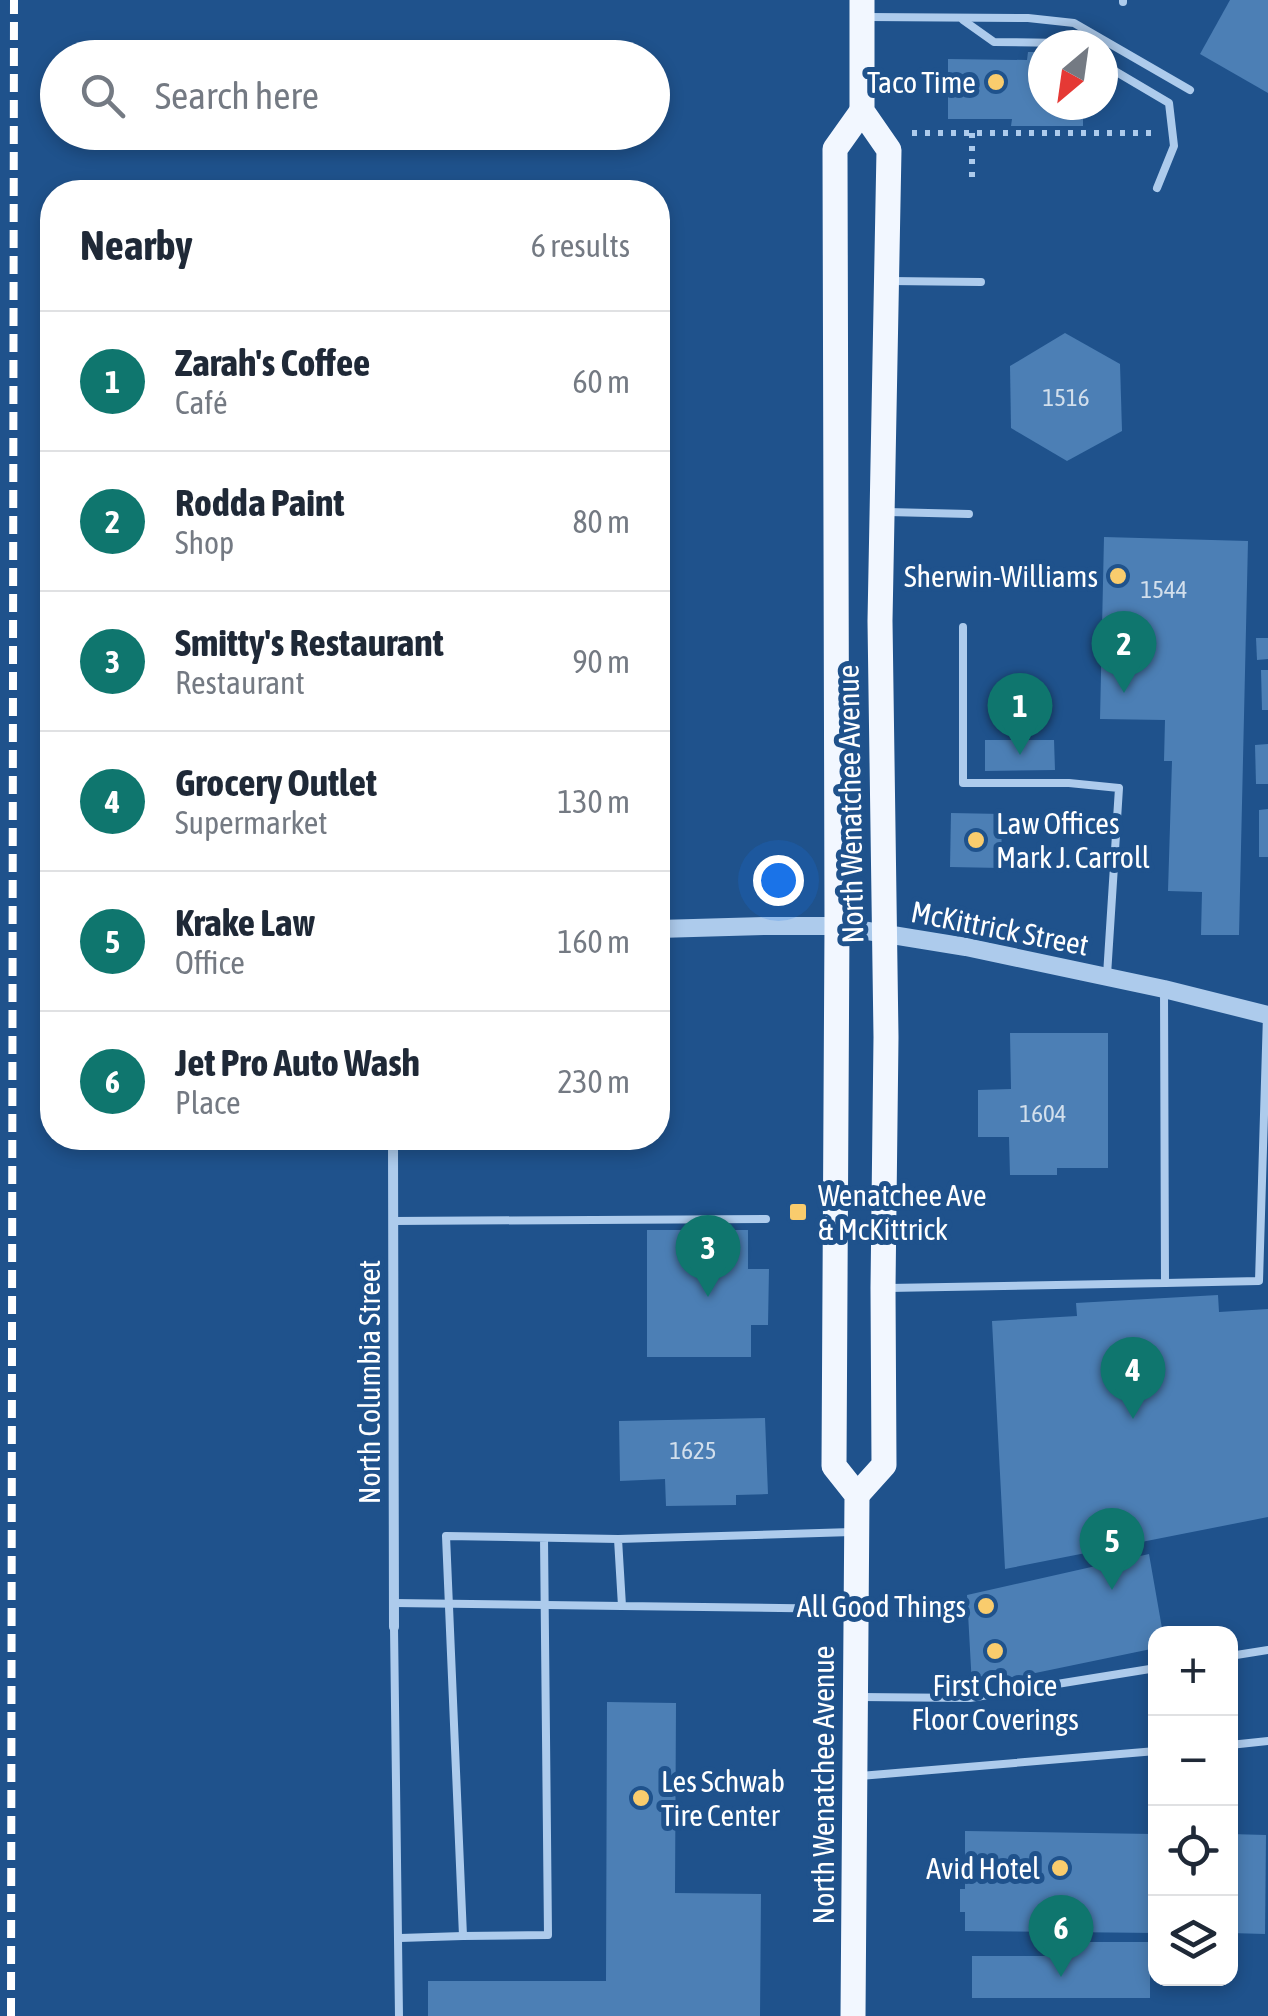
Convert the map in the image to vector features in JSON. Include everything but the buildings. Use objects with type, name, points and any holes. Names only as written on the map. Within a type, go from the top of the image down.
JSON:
[{"type":"main road","points":[[862,9],[862,111]]},
{"type":"main road","name":"North Wenatchee Avenue","points":[[853,2016],[857,1495],[834,1466],[836,149],[862,111],[889,150],[880,621],[886,1038],[884,1465],[857,1495]]},
{"type":"street","name":"McKittrick Street","points":[[670,929],[836,926],[966,947],[1268,1015]]},
{"type":"street","name":"North Columbia Street","points":[[393,1150],[394,1627]]},
{"type":"lane","points":[[862,9],[961,19],[1074,22],[1190,90]]},
{"type":"lane","points":[[961,19],[994,42],[1028,42]]},
{"type":"lane","points":[[1118,73],[1170,104],[1174,146],[1157,188]]},
{"type":"lane","points":[[888,281],[981,282]]},
{"type":"lane","points":[[883,512],[969,514]]},
{"type":"lane","points":[[963,627],[963,784],[1069,783],[1119,788],[1107,978]]},
{"type":"lane","points":[[1164,990],[1165,1283]]},
{"type":"lane","points":[[883,1288],[1264,1281],[1268,1015]]},
{"type":"lane","points":[[394,1221],[766,1219]]},
{"type":"lane","points":[[464,1936],[446,1536],[618,1540],[857,1532]]},
{"type":"lane","points":[[400,1938],[548,1935],[544,1538]]},
{"type":"lane","points":[[618,1540],[622,1606]]},
{"type":"lane","points":[[394,1602],[856,1609]]},
{"type":"lane","points":[[394,1627],[399,2016]]},
{"type":"lane","points":[[1238,1655],[1268,1650]]},
{"type":"lane","points":[[856,1698],[970,1698],[1148,1669]]},
{"type":"lane","points":[[1238,1744],[1268,1742]]},
{"type":"lane","points":[[856,1776],[1148,1752]]},
{"type":"path","points":[[912,133],[1160,133]]},
{"type":"path","points":[[972,133],[972,185]]},
{"type":"railway","points":[[11,2016],[14,0]]},
{"type":"place","name":"Taco Time","points":[[996,82]]},
{"type":"place","name":"Sherwin-Williams","points":[[1118,576]]},
{"type":"place","name":"Rodda Paint","points":[[1124,693]]},
{"type":"place","name":"Zarah's Coffee","points":[[1020,755]]},
{"type":"place","name":"Law Offices Mark J. Carroll","points":[[976,840]]},
{"type":"place","name":"Wenatchee Ave & McKittrick","points":[[798,1212]]},
{"type":"place","name":"Smitty's Restaurant","points":[[708,1297]]},
{"type":"place","name":"Grocery Outlet","points":[[1133,1419]]},
{"type":"place","name":"Krake Law","points":[[1112,1590]]},
{"type":"place","name":"All Good Things","points":[[986,1606]]},
{"type":"place","name":"First Choice Floor Coverings","points":[[995,1651]]},
{"type":"place","name":"Les Schwab Tire Center","points":[[641,1798]]},
{"type":"place","name":"Avid Hotel","points":[[1060,1868]]},
{"type":"place","name":"Jet Pro Auto Wash","points":[[1061,1977]]}]
